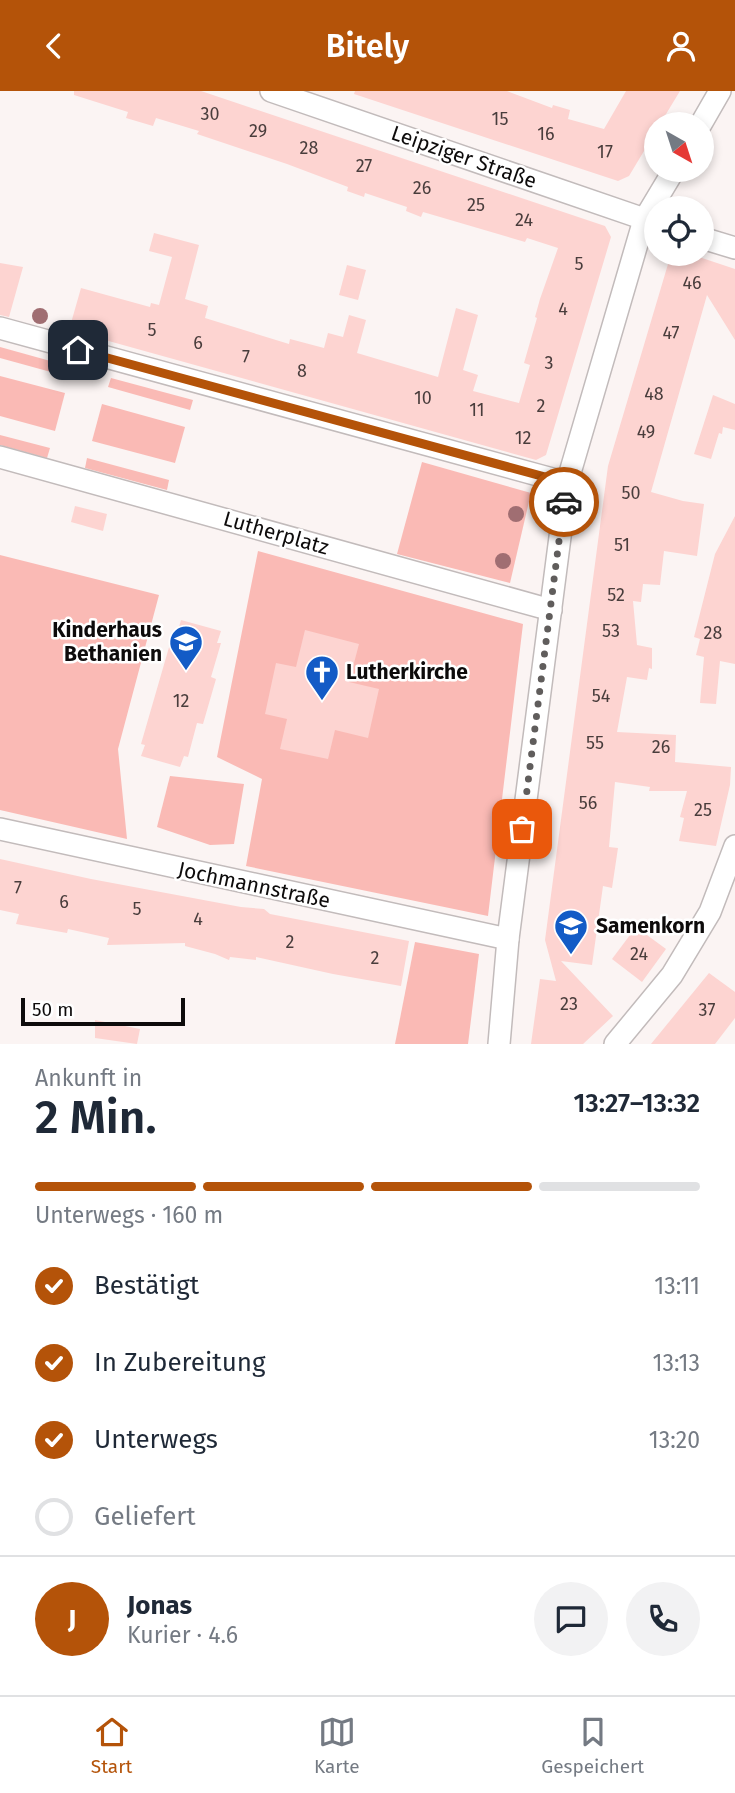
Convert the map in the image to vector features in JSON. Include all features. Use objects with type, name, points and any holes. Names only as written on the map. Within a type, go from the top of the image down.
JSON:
[{"type":"street","name":"Leipziger Straße","points":[[271,91],[644,220]]},
{"type":"street","points":[[708,112],[720,91]]},
{"type":"street","points":[[499,1044],[508,939],[567,483],[644,241]]},
{"type":"street","points":[[714,242],[735,248]]},
{"type":"street","points":[[0,328],[567,483]]},
{"type":"street","name":"Lutherplatz","points":[[0,457],[551,610]]},
{"type":"street","name":"Jochmannstraße","points":[[0,829],[508,939]]},
{"type":"street","points":[[615,1044],[672,975],[710,912],[735,846]]},
{"type":"shaded area","points":[[0,347],[72,367],[69,377],[0,358]]},
{"type":"shaded area","points":[[0,376],[65,393],[55,431],[0,416]]},
{"type":"shaded area","points":[[111,378],[193,400],[190,410],[108,387]]},
{"type":"shaded area","points":[[102,404],[185,427],[175,463],[92,441]]},
{"type":"shaded area","points":[[0,435],[50,448],[47,458],[0,445]]},
{"type":"shaded area","points":[[87,458],[169,480],[167,490],[85,468]]},
{"type":"shaded area","points":[[422,462],[531,493],[510,583],[397,554]]},
{"type":"shaded area","points":[[258,551],[523,624],[488,916],[246,866],[262,779],[217,757]]},
{"type":"shaded area","points":[[0,555],[159,595],[118,749],[127,839],[0,810]]},
{"type":"shaded area","points":[[170,776],[244,784],[234,844],[210,845],[157,827]]},
{"type":"shaded area","points":[[415,942],[479,954],[468,1044],[395,1044]]},
{"type":"building","points":[[74,91],[201,91],[605,226],[611,237],[546,455],[536,460],[69,330],[81,288],[150,307],[151,303],[159,305],[172,257],[149,251],[154,233],[199,245],[185,299],[208,306],[205,318],[289,344],[290,339],[324,348],[328,333],[343,337],[349,315],[366,320],[357,353],[438,377],[456,308],[478,315],[463,370],[478,375],[473,391],[519,403],[530,365],[524,363],[537,318],[535,317],[558,248],[527,238],[525,242],[423,212],[421,217],[406,211],[407,207],[365,193],[364,197],[347,191],[348,187],[197,134],[199,131],[156,118],[153,126],[126,118],[128,112],[74,95]]},
{"type":"building","points":[[355,91],[507,91],[552,108],[553,105],[570,110],[568,119],[604,129],[626,91],[680,91],[667,112],[644,112],[644,151],[629,176],[618,181],[354,94]]},
{"type":"building","points":[[714,262],[735,269],[735,340],[707,295],[651,492],[704,504],[697,556],[664,551],[660,585],[643,584],[641,602],[633,601],[637,645],[652,648],[652,669],[649,668],[647,680],[627,677],[617,732],[676,735],[675,762],[731,767],[730,785],[716,846],[679,841],[684,818],[680,817],[687,791],[649,791],[650,787],[615,782],[609,847],[618,848],[612,888],[603,886],[592,965],[561,961],[613,1016],[583,1044],[531,1044],[540,979],[556,981],[545,940],[608,466],[667,266],[714,266]]},
{"type":"building","points":[[0,263],[23,267],[9,317],[0,315]]},
{"type":"building","points":[[347,265],[366,270],[358,300],[339,295]]},
{"type":"building","points":[[713,395],[735,404],[735,430],[723,427],[711,459],[694,454]]},
{"type":"building","points":[[75,506],[107,514],[103,531],[71,522]]},
{"type":"building","points":[[735,516],[735,664],[720,661],[716,704],[700,703],[704,657],[696,655],[700,639],[694,637],[715,554]]},
{"type":"building","points":[[181,620],[221,631],[217,643],[221,643],[211,677],[216,679],[203,724],[197,723],[188,757],[184,756],[180,767],[141,756],[145,745],[141,744],[174,630],[178,631]]},
{"type":"building","name":"Lutherkirche","points":[[305,630],[359,644],[349,682],[379,689],[368,738],[335,730],[328,759],[280,749],[287,719],[265,714],[276,663],[296,667]]},
{"type":"building","points":[[0,859],[91,879],[264,909],[270,914],[409,941],[401,986],[256,957],[256,960],[230,957],[229,960],[185,946],[185,943],[107,945],[109,938],[68,929],[67,933],[16,924],[19,914],[0,910]]},
{"type":"building","points":[[636,927],[666,949],[642,982],[612,959]]},
{"type":"building","points":[[709,973],[735,992],[735,1018],[715,1044],[651,1044]]},
{"type":"building","points":[[95,1020],[140,1029],[137,1044],[95,1038]]},
{"type":"way so far","points":[[522,829],[564,502]]},
{"type":"place","name":"Kinderhaus Bethanien","points":[[186,672]]},
{"type":"place","name":"Lutherkirche","points":[[322,702]]},
{"type":"place","name":"Samenkorn","points":[[571,956]]},
{"type":"route","points":[[78,350],[567,483],[564,502]]}]
